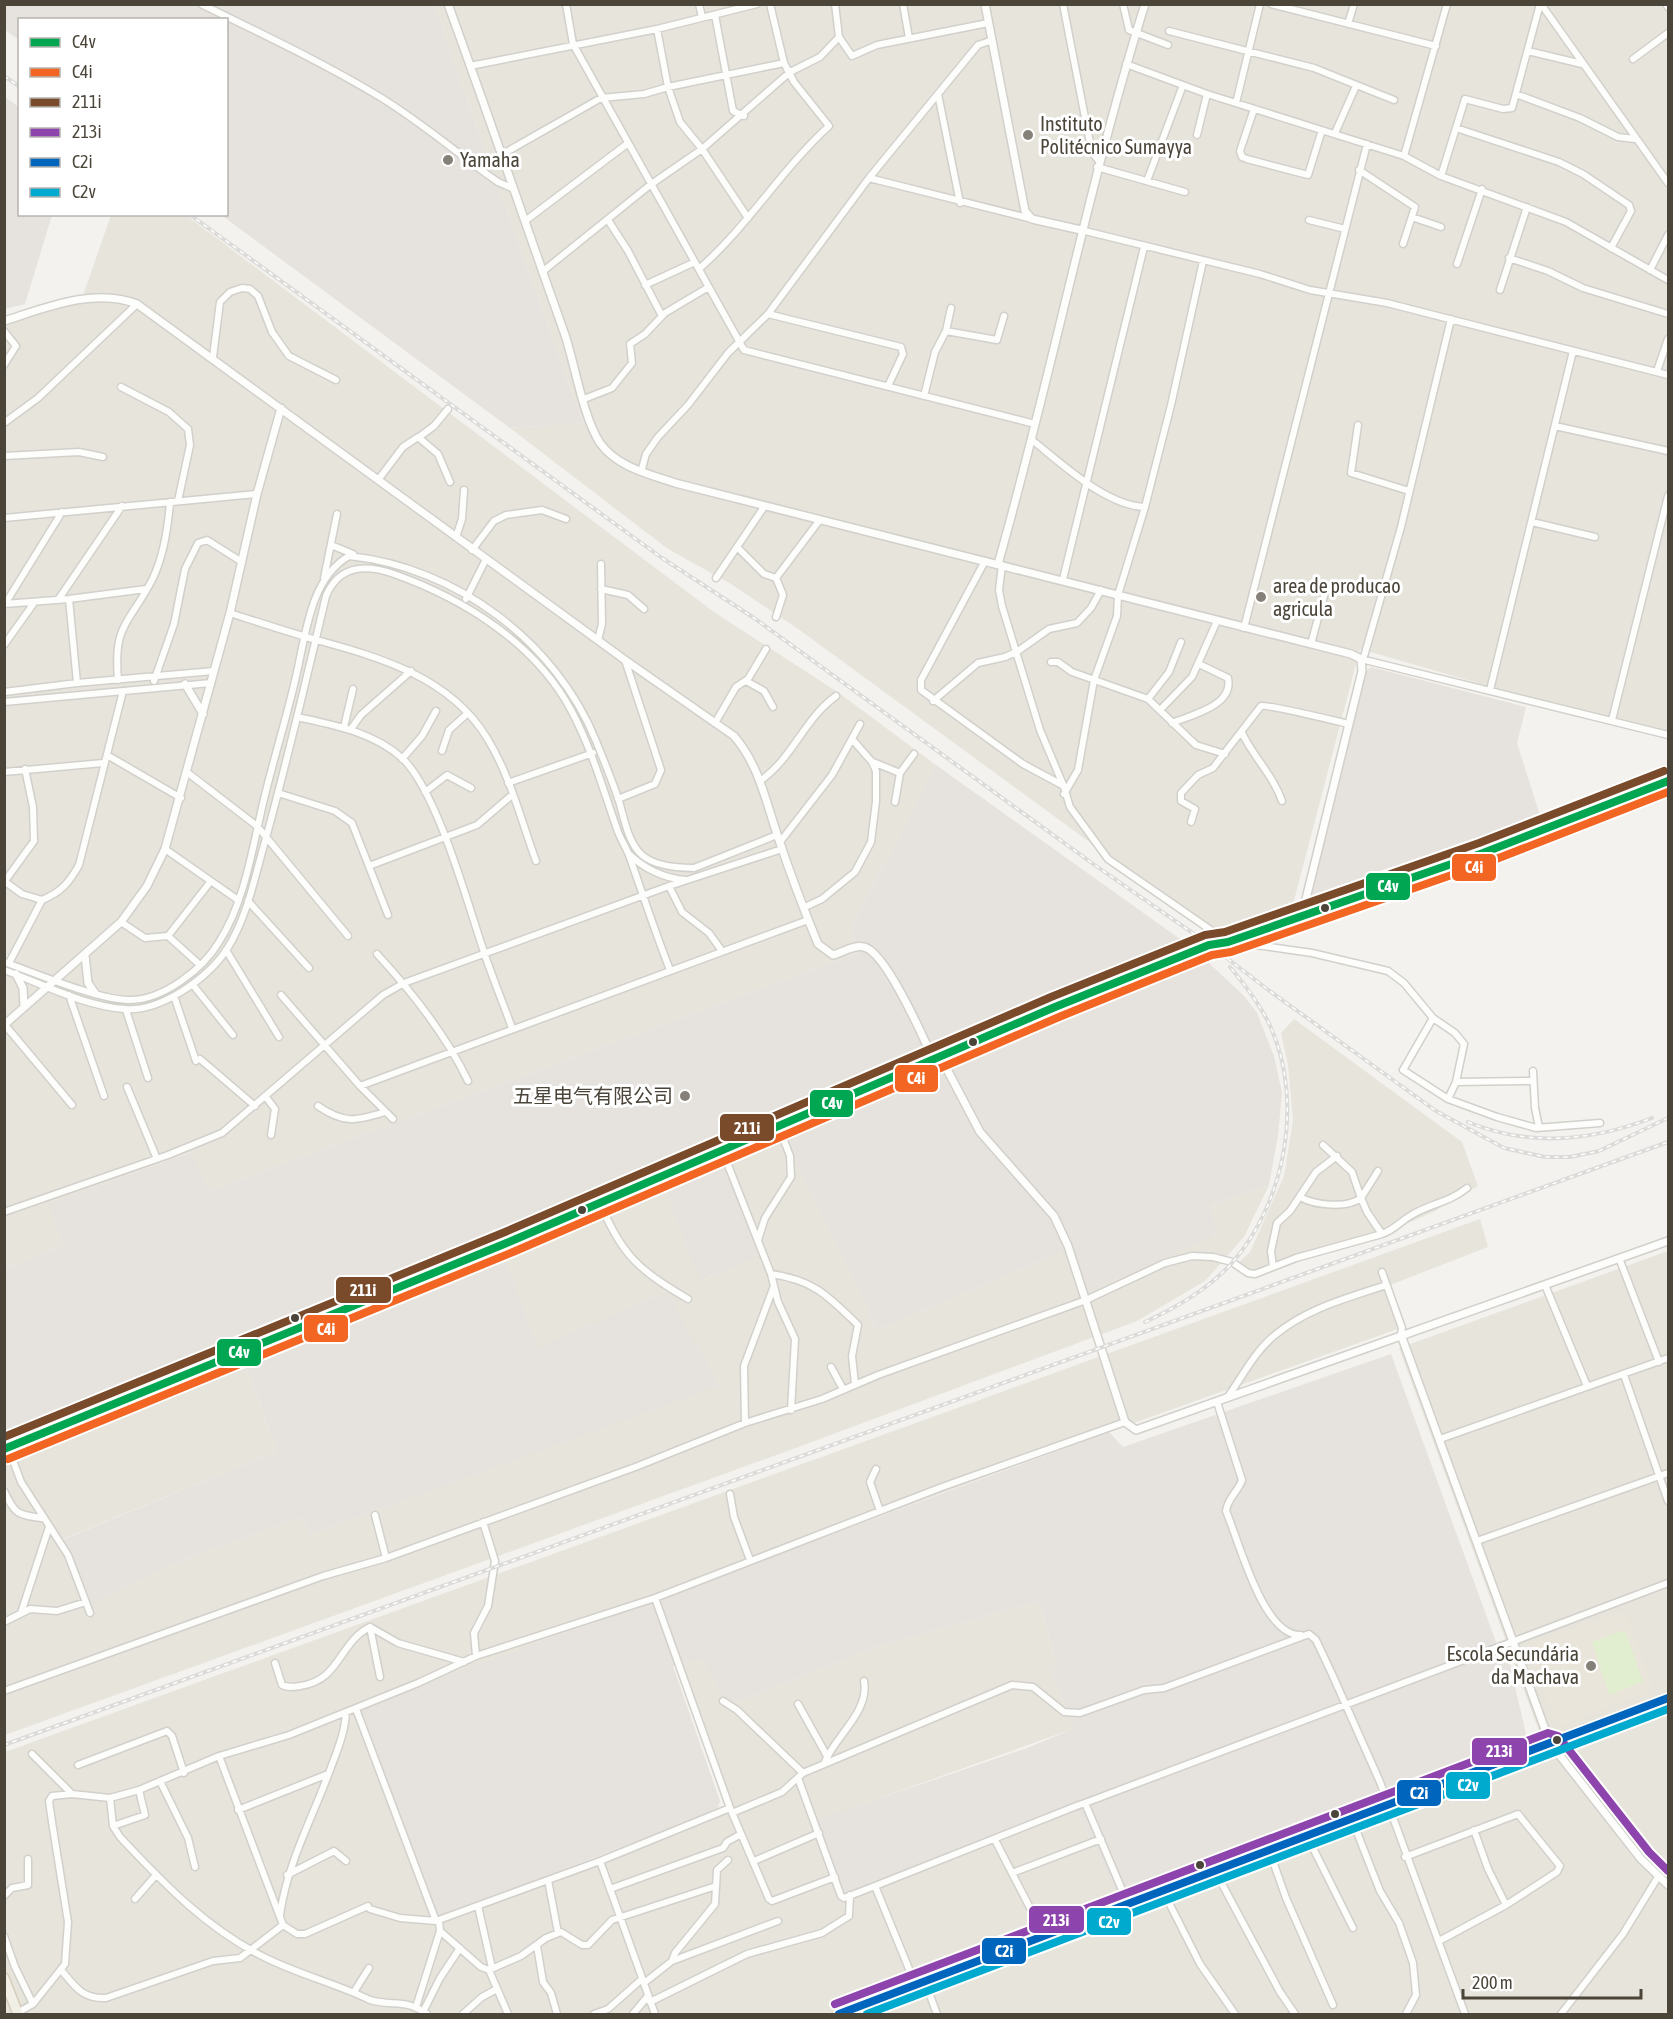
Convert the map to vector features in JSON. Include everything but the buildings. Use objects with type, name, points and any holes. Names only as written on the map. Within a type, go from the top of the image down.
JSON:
[{"type":"main road","points":[[6,1448],[600,1203],[777,1125],[1198,950],[1228,942],[1483,853],[1668,781]]},
{"type":"main road","points":[[839,2014],[852,2012],[1306,1834],[1668,1698]]},
{"type":"main road","points":[[4,1978],[18,2014]]},
{"type":"street","points":[[201,4],[324,64],[381,98],[498,182],[512,188]]},
{"type":"street","points":[[448,4],[525,221],[599,442],[613,456],[641,472],[765,507],[1063,579],[1217,621],[1351,654],[1362,660],[1668,735]]},
{"type":"street","points":[[566,4],[573,44],[739,345],[750,352],[1035,424]]},
{"type":"street","points":[[699,4],[702,17]]},
{"type":"street","points":[[470,66],[657,29],[757,4]]},
{"type":"street","points":[[699,269],[723,248],[801,151],[829,126],[794,82],[784,63],[770,4]]},
{"type":"street","points":[[835,4],[838,37],[852,57],[878,45],[988,23]]},
{"type":"street","points":[[903,4],[909,38]]},
{"type":"street","points":[[985,4],[990,41],[1022,201],[1025,211],[1032,219]]},
{"type":"street","points":[[1062,4],[1089,138],[1098,164],[1185,192]]},
{"type":"street","points":[[1123,4],[1129,30],[1168,45]]},
{"type":"street","points":[[1145,4],[1126,64],[1081,230],[1000,565],[999,590],[1040,730],[1077,817],[1108,859],[1228,942]]},
{"type":"street","points":[[1236,103],[1260,4]]},
{"type":"street","points":[[1271,4],[1436,46]]},
{"type":"street","points":[[1348,24],[1354,4]]},
{"type":"street","points":[[1404,156],[1448,4]]},
{"type":"street","points":[[1441,176],[1465,99],[1509,110],[1514,105],[1540,4]]},
{"type":"street","points":[[1540,4],[1668,183]]},
{"type":"street","points":[[715,15],[733,111],[744,116]]},
{"type":"street","points":[[657,29],[668,87],[680,122],[702,149],[748,218]]},
{"type":"street","points":[[1169,31],[1314,68],[1394,100]]},
{"type":"street","points":[[1633,59],[1668,33]]},
{"type":"street","points":[[542,272],[650,185],[744,116],[790,72],[820,57],[838,37]]},
{"type":"street","points":[[641,472],[646,454],[658,437],[688,405],[728,353],[739,345],[768,314],[869,178],[978,45],[990,41]]},
{"type":"street","points":[[1527,51],[1582,64]]},
{"type":"street","points":[[501,156],[601,98],[644,94],[784,63]]},
{"type":"street","points":[[1126,64],[1207,94],[1404,156],[1441,176],[1482,189],[1566,222],[1668,280]]},
{"type":"street","points":[[1147,181],[1183,85]]},
{"type":"street","points":[[1335,134],[1356,86]]},
{"type":"street","points":[[938,94],[960,203]]},
{"type":"street","points":[[1197,135],[1207,94]]},
{"type":"street","points":[[1516,94],[1580,118],[1618,136],[1635,139]]},
{"type":"street","points":[[1254,109],[1240,151],[1242,157],[1247,159],[1308,175],[1322,130]]},
{"type":"street","points":[[1456,128],[1559,162],[1583,174],[1629,205],[1631,211],[1611,248]]},
{"type":"street","points":[[525,221],[627,144]]},
{"type":"street","points":[[1244,628],[1367,144]]},
{"type":"street","points":[[1359,170],[1414,206],[1403,244]]},
{"type":"street","points":[[869,178],[960,203],[1081,230],[1310,290],[1331,292],[1451,319],[1668,375]]},
{"type":"street","points":[[1457,264],[1482,189]]},
{"type":"street","points":[[1500,290],[1527,207]]},
{"type":"street","points":[[1412,217],[1441,227]]},
{"type":"street","points":[[608,220],[628,251],[662,316]]},
{"type":"street","points":[[1309,220],[1345,230]]},
{"type":"street","points":[[1650,270],[1668,235]]},
{"type":"street","points":[[1063,579],[1144,247]]},
{"type":"street","points":[[1509,258],[1548,270],[1583,288],[1668,314]]},
{"type":"street","points":[[1064,790],[1078,770],[1094,680],[1117,616],[1118,595],[1145,507],[1203,261]]},
{"type":"street","points":[[645,285],[694,262]]},
{"type":"street","points":[[213,357],[220,302],[230,292],[242,288],[250,289],[258,296],[272,332],[289,356],[336,380]]},
{"type":"street","points":[[584,399],[612,388],[632,363],[630,344],[645,334],[662,316],[707,288]]},
{"type":"street","points":[[4,321],[85,298],[117,298],[137,304],[213,357],[625,660],[734,736],[745,748],[760,781],[818,944],[827,954],[837,954],[859,946],[871,950],[905,999],[980,1132],[1058,1222],[1125,1422],[1130,1428],[1144,1429],[1668,1241]]},
{"type":"street","points":[[4,423],[38,398],[137,304]]},
{"type":"street","points":[[924,396],[935,352],[946,332],[951,308]]},
{"type":"street","points":[[768,314],[901,347],[903,354],[888,386]]},
{"type":"street","points":[[946,332],[997,340],[1004,316]]},
{"type":"street","points":[[1302,915],[1362,671],[1362,660],[1409,490],[1451,319]]},
{"type":"street","points":[[4,330],[16,346],[4,365]]},
{"type":"street","points":[[1657,371],[1668,339]]},
{"type":"street","points":[[1491,690],[1573,351]]},
{"type":"street","points":[[121,387],[169,412],[188,429],[190,445],[178,501]]},
{"type":"street","points":[[72,1106],[5,1025],[122,922],[147,886],[165,849],[182,798],[230,613],[257,495],[281,408]]},
{"type":"street","points":[[378,480],[403,447],[434,426],[448,409]]},
{"type":"street","points":[[1358,425],[1351,473],[1409,490]]},
{"type":"street","points":[[1555,426],[1668,451]]},
{"type":"street","points":[[418,437],[438,454],[450,482]]},
{"type":"street","points":[[1032,440],[1087,483],[1122,503],[1145,507]]},
{"type":"street","points":[[4,456],[79,452],[103,457]]},
{"type":"street","points":[[456,537],[462,519],[464,490]]},
{"type":"street","points":[[4,518],[170,501],[257,495]]},
{"type":"street","points":[[1612,720],[1668,496]]},
{"type":"street","points":[[118,680],[116,657],[118,636],[160,560],[170,501]]},
{"type":"street","points":[[58,600],[122,506]]},
{"type":"street","points":[[716,578],[765,507]]},
{"type":"street","points":[[472,549],[499,517],[542,510],[566,519]]},
{"type":"street","points":[[5,604],[62,512]]},
{"type":"street","points":[[123,691],[79,865],[59,893],[42,900],[7,963],[95,993],[129,1000],[138,999],[174,985],[200,965],[218,944],[230,924],[276,753],[304,636],[323,578],[338,514]]},
{"type":"street","points":[[776,578],[819,521]]},
{"type":"street","points":[[1532,522],[1595,537]]},
{"type":"street","points":[[154,687],[154,678],[174,624],[185,569],[198,543],[207,540],[242,562]]},
{"type":"street","points":[[331,545],[446,595],[493,623],[541,668],[571,709],[618,832],[630,855],[642,897],[670,970]]},
{"type":"street","points":[[738,548],[764,574],[776,578],[783,595],[776,617]]},
{"type":"street","points":[[323,578],[336,563],[349,556],[362,557]]},
{"type":"street","points":[[463,605],[486,559]]},
{"type":"street","points":[[985,561],[921,680],[921,690],[933,701],[1023,764],[1064,790]]},
{"type":"street","points":[[598,640],[602,624],[602,564]]},
{"type":"street","points":[[4,970],[69,995],[126,1010],[174,996],[193,985],[226,950],[248,900],[278,793],[326,596],[331,585],[341,573],[357,567],[392,570],[444,583],[510,626],[557,673],[583,709],[618,799],[627,830],[645,857],[670,866],[694,868],[731,854],[780,842]]},
{"type":"street","points":[[1311,644],[1327,585]]},
{"type":"street","points":[[5,604],[34,603],[146,589]]},
{"type":"street","points":[[601,589],[628,595],[644,609]]},
{"type":"street","points":[[933,701],[978,663],[1005,657],[1018,651],[1049,629],[1067,627],[1077,623],[1091,608],[1101,590]]},
{"type":"street","points":[[69,599],[77,683]]},
{"type":"street","points":[[4,645],[34,603]]},
{"type":"street","points":[[230,613],[371,655],[411,671],[445,692],[468,714],[487,738],[508,783],[536,861]]},
{"type":"street","points":[[1161,710],[1187,684],[1199,664],[1217,621]]},
{"type":"street","points":[[1148,699],[1169,672],[1181,642]]},
{"type":"street","points":[[715,723],[736,687],[746,681],[766,649]]},
{"type":"street","points":[[618,799],[655,784],[661,770],[625,660]]},
{"type":"street","points":[[1051,662],[1061,663],[1068,670],[1148,699],[1197,746],[1225,754]]},
{"type":"street","points":[[1172,723],[1214,706],[1225,695],[1228,678],[1199,664]]},
{"type":"street","points":[[4,693],[77,683],[214,671]]},
{"type":"street","points":[[347,728],[411,671]]},
{"type":"street","points":[[746,681],[764,690],[773,707]]},
{"type":"street","points":[[4,702],[211,683]]},
{"type":"street","points":[[185,684],[203,714]]},
{"type":"street","points":[[347,728],[353,689]]},
{"type":"street","points":[[760,781],[784,760],[817,711],[836,696]]},
{"type":"street","points":[[1191,822],[1195,808],[1181,801],[1181,793],[1198,775],[1213,768],[1265,704],[1311,717],[1349,724]]},
{"type":"street","points":[[402,759],[422,736],[436,711]]},
{"type":"street","points":[[442,751],[449,730],[468,714]]},
{"type":"street","points":[[297,717],[347,728],[381,743],[402,759],[425,792],[444,837],[512,1028]]},
{"type":"street","points":[[4,1212],[209,1139],[233,1125],[383,995],[404,983],[669,886],[736,864],[780,842],[832,775],[860,724]]},
{"type":"street","points":[[1242,733],[1252,755],[1275,782],[1282,801]]},
{"type":"street","points":[[805,907],[822,899],[852,876],[871,842],[876,771],[872,762],[852,739]]},
{"type":"street","points":[[508,783],[600,751]]},
{"type":"street","points":[[276,753],[287,756]]},
{"type":"street","points":[[895,802],[900,773],[914,754]]},
{"type":"street","points":[[107,755],[182,798]]},
{"type":"street","points":[[872,762],[900,773]]},
{"type":"street","points":[[4,772],[103,763]]},
{"type":"street","points":[[25,769],[33,807],[34,841],[5,881],[22,894],[42,900]]},
{"type":"street","points":[[188,773],[257,826],[265,839],[348,936]]},
{"type":"street","points":[[425,792],[447,775],[471,788]]},
{"type":"street","points":[[278,793],[345,816],[356,831],[388,915]]},
{"type":"street","points":[[369,866],[477,825],[512,795]]},
{"type":"street","points":[[618,832],[627,830]]},
{"type":"street","points":[[165,849],[238,900]]},
{"type":"street","points":[[731,854],[736,864]]},
{"type":"street","points":[[630,855],[641,865],[660,874],[688,880]]},
{"type":"street","points":[[122,922],[145,938],[168,936],[211,881]]},
{"type":"street","points":[[669,886],[681,912],[709,933],[722,951]]},
{"type":"street","points":[[248,900],[309,968]]},
{"type":"street","points":[[360,1086],[808,920]]},
{"type":"street","points":[[168,936],[200,965]]},
{"type":"street","points":[[1241,937],[1256,945],[1304,951],[1388,971],[1404,982],[1433,1018],[1463,1040],[1455,1082],[1448,1099]]},
{"type":"street","points":[[226,950],[279,1037]]},
{"type":"street","points":[[377,954],[404,983],[453,1050],[468,1081]]},
{"type":"street","points":[[85,955],[88,983],[95,993]]},
{"type":"street","points":[[16,974],[25,995],[24,1007]]},
{"type":"street","points":[[193,985],[233,1035]]},
{"type":"street","points":[[69,995],[104,1096]]},
{"type":"street","points":[[281,995],[360,1086],[393,1119]]},
{"type":"street","points":[[174,996],[198,1060],[255,1106]]},
{"type":"street","points":[[126,1010],[148,1078]]},
{"type":"street","points":[[1433,1018],[1402,1070],[1448,1099],[1497,1118],[1539,1127],[1563,1128],[1600,1124]]},
{"type":"street","points":[[1533,1071],[1535,1108],[1539,1127]]},
{"type":"street","points":[[1455,1082],[1533,1081]]},
{"type":"street","points":[[127,1087],[157,1159]]},
{"type":"street","points":[[266,1097],[275,1109],[271,1135]]},
{"type":"street","points":[[318,1106],[343,1120],[366,1118],[385,1112]]},
{"type":"street","points":[[758,1241],[765,1218],[790,1177],[790,1156],[777,1125]]},
{"type":"street","points":[[1323,1144],[1337,1155],[1352,1172],[1366,1212],[1382,1234]]},
{"type":"street","points":[[722,1150],[771,1274],[796,1348],[791,1410]]},
{"type":"street","points":[[1273,1268],[1273,1233],[1277,1223],[1300,1197],[1316,1172],[1337,1155]]},
{"type":"street","points":[[1300,1197],[1316,1204],[1352,1204],[1361,1198],[1378,1171]]},
{"type":"street","points":[[4,1691],[323,1576],[386,1558],[638,1466],[745,1423],[791,1410],[855,1384],[1086,1300],[1165,1263],[1192,1256],[1213,1257],[1232,1262],[1248,1273],[1255,1274],[1296,1258],[1392,1231],[1421,1210],[1452,1200],[1467,1188]]},
{"type":"street","points":[[600,1203],[616,1238],[634,1261],[658,1282],[688,1299]]},
{"type":"street","points":[[1619,1258],[1659,1362]]},
{"type":"street","points":[[1382,1272],[1402,1328],[1401,1335],[1550,1743],[1634,1850],[1668,1885]]},
{"type":"street","points":[[771,1274],[807,1281],[858,1325],[852,1356],[855,1384]]},
{"type":"street","points":[[1545,1284],[1587,1386]]},
{"type":"street","points":[[745,1423],[743,1370],[774,1285]]},
{"type":"street","points":[[1227,1398],[1257,1354],[1294,1320],[1328,1304],[1386,1285]]},
{"type":"street","points":[[1440,1439],[1668,1358]]},
{"type":"street","points":[[831,1367],[843,1389]]},
{"type":"street","points":[[1624,1375],[1668,1501]]},
{"type":"street","points":[[1217,1402],[1242,1480],[1240,1487],[1227,1503],[1226,1511],[1270,1618],[1288,1634],[1309,1634],[1316,1640],[1389,1803],[1405,1857],[1465,2014]]},
{"type":"street","points":[[18,2014],[33,2004],[62,1971],[68,1922],[49,1801],[52,1796],[72,1794],[110,1798],[139,1790],[184,1773],[219,1756],[289,1735],[356,1709],[476,1656],[655,1598],[880,1511],[1125,1422]]},
{"type":"street","points":[[6,1448],[21,1482],[42,1518],[59,1538],[69,1555],[90,1612]]},
{"type":"street","points":[[876,1469],[870,1482],[880,1511]]},
{"type":"street","points":[[1477,1541],[1668,1473]]},
{"type":"street","points":[[4,1491],[18,1514],[42,1518]]},
{"type":"street","points":[[730,1494],[734,1517],[750,1560]]},
{"type":"street","points":[[375,1515],[386,1558]]},
{"type":"street","points":[[476,1656],[474,1633],[488,1606],[495,1567],[494,1552],[483,1522]]},
{"type":"street","points":[[21,1613],[49,1527]]},
{"type":"street","points":[[723,1701],[736,1710],[801,1776],[843,1898],[1085,1803],[1668,1583]]},
{"type":"street","points":[[655,1598],[731,1811],[772,1901],[835,1877]]},
{"type":"street","points":[[4,1622],[35,1609],[57,1611],[86,1602]]},
{"type":"street","points":[[370,1628],[398,1643],[465,1662]]},
{"type":"street","points":[[275,1663],[282,1685],[292,1688],[314,1684],[327,1676],[341,1657],[370,1628]]},
{"type":"street","points":[[370,1628],[380,1677]]},
{"type":"street","points":[[219,1756],[238,1810],[262,1865],[281,1922],[297,1934],[305,1934],[369,1908],[400,1918],[438,1921],[782,1792],[801,1776],[824,1764],[1012,1685],[1033,1687],[1064,1712],[1080,1713],[1144,1690],[1164,1688],[1304,1635]]},
{"type":"street","points":[[824,1764],[827,1755],[859,1706],[866,1690],[864,1681]]},
{"type":"street","points":[[798,1704],[827,1755]]},
{"type":"street","points":[[356,1709],[438,1921],[440,1931],[416,2007]]},
{"type":"street","points":[[62,1971],[83,1995],[92,1999],[106,1998],[213,1961],[240,1958],[281,1922],[287,1875],[344,1730],[346,1712]]},
{"type":"street","points":[[78,1765],[167,1731],[172,1736],[184,1773]]},
{"type":"street","points":[[32,1754],[72,1794]]},
{"type":"street","points":[[238,1810],[328,1774]]},
{"type":"street","points":[[160,1781],[188,1838],[195,1867]]},
{"type":"street","points":[[113,1826],[144,1816],[139,1790]]},
{"type":"street","points":[[110,1798],[113,1826],[156,1875],[212,1925],[250,1949],[298,1972],[378,2003],[416,2007],[425,2013],[440,1978],[460,1948]]},
{"type":"street","points":[[1085,1803],[1128,1904]]},
{"type":"street","points":[[1405,1857],[1518,1814],[1560,1866],[1557,1872],[1506,1905],[1439,1941]]},
{"type":"street","points":[[1351,1817],[1380,1891],[1399,1923],[1413,1963],[1416,1995],[1406,2014]]},
{"type":"street","points":[[1474,1830],[1488,1869],[1506,1905]]},
{"type":"street","points":[[754,1862],[819,1833]]},
{"type":"street","points":[[610,1889],[723,1848],[727,1842],[741,1834]]},
{"type":"street","points":[[1306,1834],[1353,1928]]},
{"type":"street","points":[[1012,1873],[1101,1839]]},
{"type":"street","points":[[995,1840],[1044,1935]]},
{"type":"street","points":[[1269,1850],[1333,2005]]},
{"type":"street","points":[[287,1875],[334,1851],[346,1861]]},
{"type":"street","points":[[4,1896],[12,1888],[29,1884],[28,1859]]},
{"type":"street","points":[[672,1961],[675,1953],[715,1904],[717,1870],[728,1860]]},
{"type":"street","points":[[600,1861],[655,2014]]},
{"type":"street","points":[[1215,1870],[1280,1992],[1295,2014]]},
{"type":"street","points":[[135,1899],[156,1875]]},
{"type":"street","points":[[1562,2014],[1623,1934],[1658,1877]]},
{"type":"street","points":[[548,1880],[558,1933]]},
{"type":"street","points":[[440,1931],[483,1968],[491,1969],[558,1933],[565,1932],[585,1946],[604,1926],[620,1917],[716,1886]]},
{"type":"street","points":[[875,1886],[916,1986]]},
{"type":"street","points":[[1163,1891],[1200,1964],[1235,2014]]},
{"type":"street","points":[[633,2014],[649,1999],[747,1954],[822,1933],[849,1916],[850,1895]]},
{"type":"street","points":[[478,1906],[491,1969],[508,2014]]},
{"type":"street","points":[[594,2014],[608,2009],[672,1961],[778,1921]]},
{"type":"street","points":[[4,1936],[15,1967],[33,2004]]},
{"type":"street","points":[[537,1946],[543,1982],[551,1993],[557,2014]]},
{"type":"street","points":[[354,1992],[369,1968]]},
{"type":"street","points":[[925,1982],[937,2014]]},
{"type":"street","points":[[463,2014],[482,1997],[497,1989]]},
{"type":"shaded area","points":[[5,5],[435,5],[583,423],[510,428],[222,216],[228,216],[228,18],[18,18],[18,39],[5,30]]},
{"type":"shaded area","points":[[435,5],[1668,5],[1668,733],[1526,697],[1360,649],[1291,912],[1226,942],[801,631],[731,584],[668,549],[510,428],[583,423]]},
{"type":"shaded area","points":[[5,97],[18,106],[18,216],[52,216],[25,304],[5,309]]},
{"type":"shaded area","points":[[111,216],[187,216],[714,612],[839,693],[936,765],[850,930],[861,952],[209,1191],[191,1152],[49,1204],[64,1245],[5,1269],[5,321],[81,301]]},
{"type":"shaded area","points":[[1371,667],[1526,707],[1517,743],[1542,822],[1318,905],[1309,902],[1308,897],[1365,672]]},
{"type":"shaded area","points":[[936,765],[1194,949],[1245,997],[1257,1013],[1274,1056],[1282,1093],[1278,1136],[1269,1185],[1211,1205],[1217,1234],[1086,1292],[1075,1259],[1067,1260],[1062,1252],[877,1330],[778,1124],[720,1149],[761,1255],[700,1281],[660,1175],[499,1243],[538,1348],[668,1291],[718,1386],[309,1535],[302,1517],[186,1559],[83,1606],[57,1542],[277,1451],[237,1342],[5,1441],[5,1269],[64,1245],[48,1204],[192,1152],[209,1191],[861,952],[850,930]]},
{"type":"shaded area","points":[[1294,1019],[1462,1142],[1478,1186],[1433,1212],[1370,1240],[1274,1265],[1250,1278],[1234,1267],[1250,1252],[1284,1176],[1293,1120],[1288,1065],[1281,1033]]},
{"type":"shaded area","points":[[784,1136],[877,1330],[1062,1252],[1217,1235],[1211,1205],[1269,1185],[1244,1237],[1205,1281],[1137,1321],[793,1449],[5,1735],[5,1462],[245,1364],[277,1451],[58,1541],[84,1605],[186,1559],[302,1517],[309,1535],[511,1461],[668,1291],[538,1349],[502,1252],[664,1185],[701,1281],[760,1254],[724,1161]]},
{"type":"shaded area","points":[[1480,1219],[1488,1247],[1385,1287],[1398,1329],[1058,1450],[356,1711],[436,1924],[729,1811],[680,1664],[700,1657],[729,1705],[879,1646],[1039,1601],[1057,1666],[1051,1670],[1073,1729],[810,1823],[840,1898],[1074,1805],[1116,1894],[1540,1734],[1399,1348],[1668,1251],[1668,2014],[5,2014],[5,1752]]},
{"type":"shaded area","points":[[1391,1354],[1496,1642],[1507,1651],[1527,1739],[1116,1894],[1074,1805],[840,1898],[810,1822],[1027,1748],[1073,1729],[1051,1670],[1057,1666],[1039,1601],[879,1646],[729,1705],[700,1658],[673,1666],[720,1801],[717,1810],[434,1920],[356,1710],[1109,1432],[1123,1447]]},
{"type":"shaded area","name":"Escola Secundária da Machava","points":[[1625,1611],[1654,1690],[1557,1727],[1527,1643]]},
{"type":"green space","points":[[1625,1630],[1643,1682],[1609,1695],[1592,1642]]},
{"type":"railway","points":[[4,76],[18,86]]},
{"type":"railway","points":[[192,216],[662,558],[754,618],[1096,866],[1210,945],[1436,1111],[1504,1148],[1545,1157],[1570,1157],[1599,1151],[1668,1118]]},
{"type":"railway","points":[[1145,1322],[1191,1297],[1231,1264],[1250,1240],[1265,1212],[1284,1151],[1287,1119],[1286,1088],[1281,1057],[1263,1012],[1230,967]]},
{"type":"railway","points":[[1468,1122],[1514,1135],[1560,1138],[1606,1132],[1652,1118]]},
{"type":"railway","points":[[4,1745],[1668,1142]]},
{"type":"transit line","name":"211i","points":[[4,1437],[505,1232],[1051,997],[1205,935],[1225,932],[1479,843],[1664,771]]},
{"type":"transit line","name":"C4v","points":[[4,1449],[509,1242],[1055,1007],[1209,945],[1228,942],[1483,853],[1668,781]]},
{"type":"transit line","name":"C4i","points":[[8,1459],[513,1252],[1059,1017],[1212,955],[1231,952],[1486,863],[1668,792]]},
{"type":"transit line","name":"C2i","points":[[839,2014],[1668,1698]]},
{"type":"transit line","name":"C2v","points":[[867,2014],[1668,1709]]},
{"type":"transit line","name":"213i","points":[[835,2004],[1548,1733],[1558,1736],[1649,1852],[1668,1871]]},
{"type":"place","name":"Instituto Politécnico Sumayya","points":[[1028,135]]},
{"type":"place","name":"Yamaha","points":[[448,160]]},
{"type":"place","name":"area de producao agricula","points":[[1261,597]]},
{"type":"place","name":"五星电气有限公司","points":[[685,1096]]},
{"type":"place","name":"Escola Secundária da Machava","points":[[1591,1666]]}]
